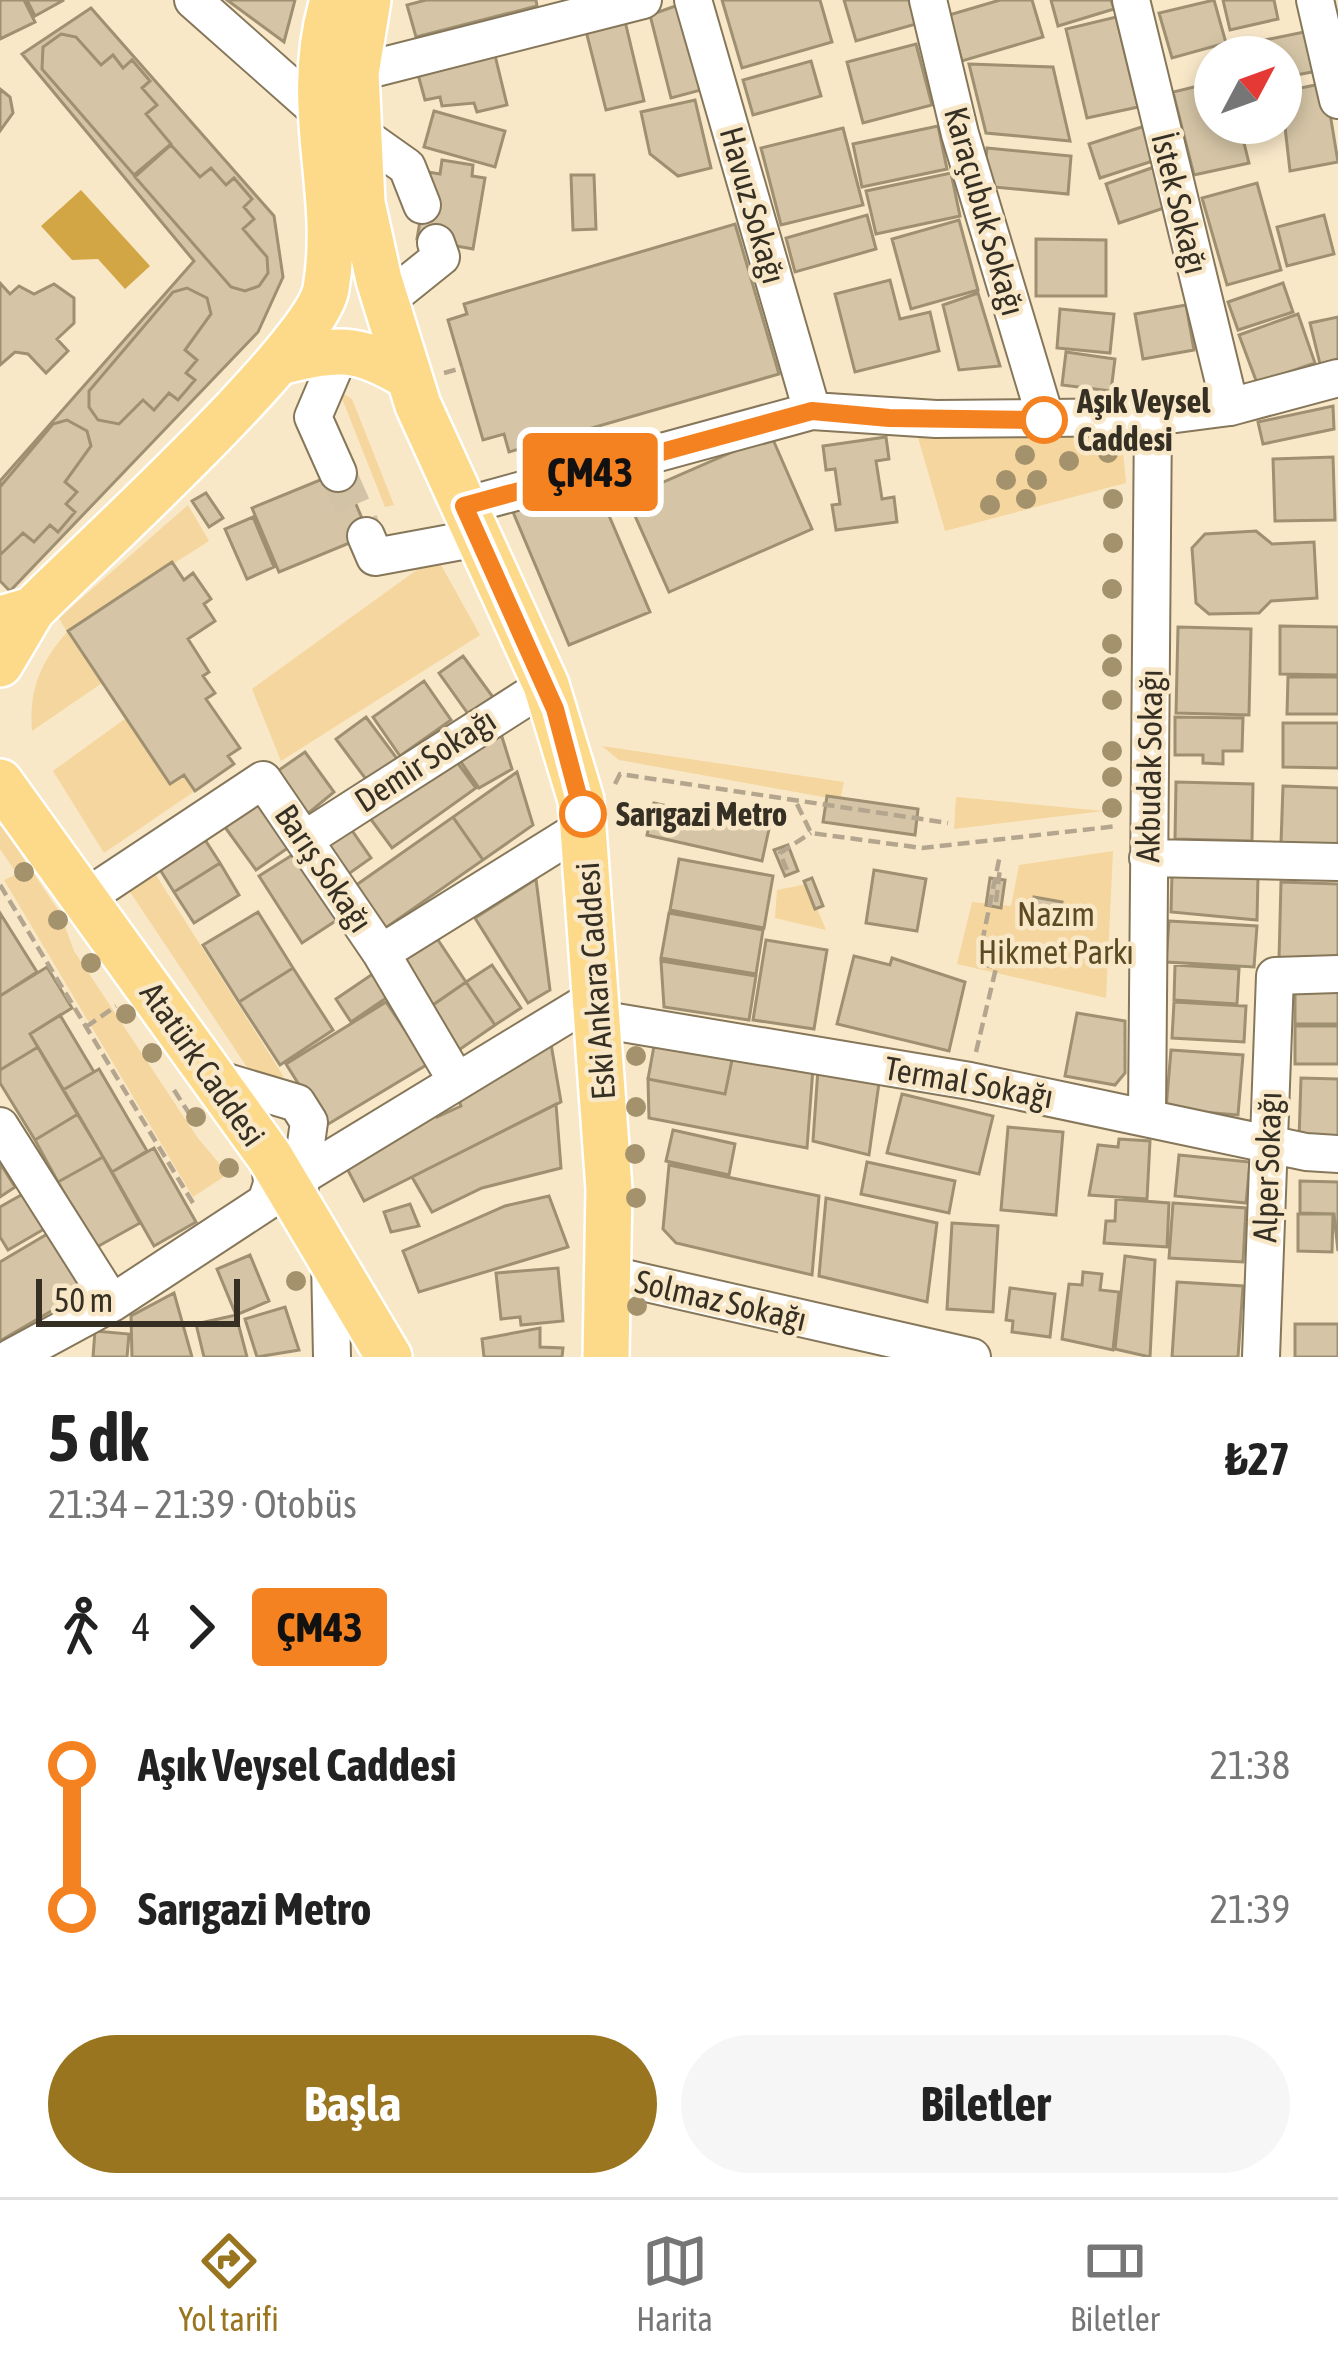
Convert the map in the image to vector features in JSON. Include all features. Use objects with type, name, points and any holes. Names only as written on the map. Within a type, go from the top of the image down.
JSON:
[{"type":"main road","points":[[0,664],[16,615],[280,362],[325,295],[331,237],[317,110],[322,37],[333,0]]},
{"type":"main road","name":"Eski Ankara Caddesi","points":[[368,0],[356,73],[362,203],[385,302],[407,376],[546,685],[596,812],[597,1008],[611,1275],[606,1357]]},
{"type":"main road","points":[[280,362],[342,349],[370,353],[407,376]]},
{"type":"main road","name":"Atatürk Caddesi","points":[[1,782],[290,1179],[330,1260],[389,1357]]},
{"type":"street","points":[[193,0],[317,110]]},
{"type":"street","points":[[356,73],[643,0]]},
{"type":"street","name":"Havuz Sokağı","points":[[693,0],[812,411]]},
{"type":"street","name":"Karaçubuk Sokağı","points":[[928,0],[960,134],[1046,420]]},
{"type":"street","name":"İstek Sokağı","points":[[1131,0],[1230,407]]},
{"type":"street","points":[[1315,0],[1338,100]]},
{"type":"street","points":[[359,134],[407,167],[422,206]]},
{"type":"street","points":[[385,302],[441,256],[436,243]]},
{"type":"street","points":[[338,472],[313,417],[342,349]]},
{"type":"street","points":[[366,536],[375,556],[812,411],[889,418],[1153,417],[1230,407],[1338,378]]},
{"type":"street","name":"Akbudak Sokağı","points":[[1148,1115],[1153,417]]},
{"type":"street","name":"Demir Sokağı","points":[[307,838],[546,685]]},
{"type":"street","name":"Barış Sokağı","points":[[85,898],[263,780],[381,952],[456,1080]]},
{"type":"street","points":[[381,952],[596,812]]},
{"type":"street","points":[[1148,840],[1338,862]]},
{"type":"street","name":"Alper Sokağı","points":[[1261,1357],[1275,976],[1338,974]]},
{"type":"street","points":[[12,1357],[112,1303],[266,1202],[272,1184],[290,1179],[456,1080],[597,1008]]},
{"type":"street","name":"Termal Sokağı","points":[[597,1008],[1148,1115],[1267,1144],[1338,1154]]},
{"type":"street","points":[[0,1126],[112,1303]]},
{"type":"street","points":[[330,1260],[332,1357]]},
{"type":"street","name":"Solmaz Sokağı","points":[[611,1275],[972,1357]]},
{"type":"path","points":[[596,812],[620,774],[949,823]]},
{"type":"path","points":[[797,804],[811,833]]},
{"type":"path","points":[[787,870],[780,853],[811,833],[922,848],[994,840],[1148,840]]},
{"type":"path","points":[[994,840],[1000,855],[996,902]]},
{"type":"path","points":[[970,1081],[996,968],[978,962],[1000,855]]},
{"type":"path","points":[[0,885],[213,1237]]},
{"type":"green space","points":[[339,391],[352,399],[394,505],[385,507]]},
{"type":"green space","points":[[1121,430],[1126,483],[945,531],[917,434]]},
{"type":"green space","points":[[188,505],[209,541],[68,631],[102,683],[32,731],[38,678],[67,632],[59,618]]},
{"type":"green space","points":[[436,556],[480,635],[281,761],[252,689]]},
{"type":"green space","points":[[126,718],[170,784],[184,775],[195,791],[104,853],[53,771]]},
{"type":"green space","points":[[602,746],[844,782],[840,800],[619,760]]},
{"type":"green space","points":[[956,797],[1104,811],[954,829]]},
{"type":"green space","points":[[0,823],[60,913],[74,951],[197,1137],[228,1174],[193,1197],[4,880],[17,874],[0,849]]},
{"type":"green space","name":"Nazım Hikmet Parkı","points":[[1113,851],[1106,998],[957,964],[972,902],[1011,906],[1019,865]]},
{"type":"green space","points":[[154,872],[284,1077],[253,1076],[126,886]]},
{"type":"green space","points":[[807,884],[826,930],[775,918],[777,890]]},
{"type":"shaded area","points":[[81,190],[150,266],[125,289],[98,259],[72,260],[41,226]]},
{"type":"building","points":[[0,0],[24,0],[35,22],[0,39]]},
{"type":"building","points":[[27,0],[64,0],[35,16]]},
{"type":"building","points":[[227,0],[295,0],[284,42]]},
{"type":"building","points":[[426,0],[536,0],[537,6],[416,37],[407,5]]},
{"type":"building","points":[[722,0],[820,0],[832,42],[742,68]]},
{"type":"building","points":[[844,0],[909,0],[916,24],[856,41]]},
{"type":"building","points":[[1000,0],[1032,0],[1043,37],[962,61],[949,15]]},
{"type":"building","points":[[1051,0],[1111,0],[1114,9],[1058,26]]},
{"type":"building","points":[[1214,0],[1224,36],[1194,36],[1194,52],[1172,58],[1159,13]]},
{"type":"building","points":[[1223,0],[1274,0],[1278,19],[1230,30]]},
{"type":"building","points":[[681,4],[701,90],[671,98],[650,15]]},
{"type":"building","points":[[91,8],[274,216],[283,277],[258,332],[10,591],[0,581],[0,481],[194,261],[22,54]]},
{"type":"building","points":[[624,17],[644,101],[606,110],[585,27]]},
{"type":"building","points":[[1116,17],[1138,107],[1087,118],[1066,29]]},
{"type":"building","points":[[1309,31],[1317,71],[1302,74],[1302,36],[1284,36]]},
{"type":"building","points":[[61,34],[76,37],[101,65],[113,55],[123,68],[132,60],[150,81],[142,88],[157,105],[146,114],[171,144],[134,175],[42,69],[43,47]]},
{"type":"building","points":[[916,44],[932,105],[863,123],[847,62]]},
{"type":"building","points":[[493,47],[507,105],[477,112],[474,103],[442,106],[440,97],[425,100],[417,71]]},
{"type":"building","points":[[811,61],[821,96],[753,115],[743,80]]},
{"type":"building","points":[[969,64],[1053,67],[1070,141],[986,133]]},
{"type":"building","points":[[1325,83],[1338,162],[1290,171],[1287,144],[1302,144],[1302,88]]},
{"type":"building","points":[[1194,87],[1194,144],[1244,144],[1249,163],[1194,175],[1173,92]]},
{"type":"building","points":[[0,89],[10,97],[13,113],[0,131]]},
{"type":"building","points":[[695,100],[711,168],[678,176],[650,154],[641,112]]},
{"type":"building","points":[[434,111],[505,131],[495,167],[424,147]]},
{"type":"building","points":[[1148,125],[1159,159],[1100,178],[1089,144]]},
{"type":"building","points":[[938,126],[947,169],[862,187],[853,144]]},
{"type":"building","points":[[843,128],[863,205],[781,225],[761,148]]},
{"type":"building","points":[[171,145],[200,177],[211,168],[226,185],[234,178],[252,199],[244,207],[254,219],[243,229],[267,257],[268,273],[259,286],[245,291],[231,287],[135,177]]},
{"type":"building","points":[[987,148],[1071,156],[1068,194],[983,186]]},
{"type":"building","points":[[442,160],[473,165],[472,176],[485,178],[473,249],[417,239],[428,172],[440,174]]},
{"type":"building","points":[[1157,166],[1170,206],[1119,223],[1106,184]]},
{"type":"building","points":[[951,173],[960,216],[876,234],[866,191]]},
{"type":"building","points":[[571,175],[594,175],[596,229],[573,230]]},
{"type":"building","points":[[1257,183],[1281,270],[1227,285],[1202,198]]},
{"type":"building","points":[[867,215],[876,249],[795,272],[786,238]]},
{"type":"building","points":[[1324,215],[1334,254],[1287,266],[1277,227]]},
{"type":"building","points":[[959,220],[978,290],[911,309],[892,239]]},
{"type":"building","points":[[735,224],[779,374],[509,452],[504,434],[483,440],[448,320],[467,314],[464,304]]},
{"type":"building","points":[[1036,239],[1106,240],[1106,296],[1036,296]]},
{"type":"building","points":[[890,280],[900,319],[930,312],[939,351],[855,372],[835,294]]},
{"type":"building","points":[[0,283],[10,294],[19,286],[34,294],[54,284],[74,298],[74,323],[57,339],[68,351],[46,373],[28,354],[15,352],[0,365]]},
{"type":"building","points":[[1283,283],[1293,312],[1238,330],[1228,302]]},
{"type":"building","points":[[187,288],[207,298],[211,314],[185,350],[197,360],[186,373],[195,380],[178,400],[169,393],[154,410],[143,400],[119,424],[98,420],[89,407],[89,391],[173,292]]},
{"type":"building","points":[[978,293],[1000,366],[959,370],[943,305]]},
{"type":"building","points":[[1186,305],[1194,350],[1143,359],[1135,314]]},
{"type":"building","points":[[1060,309],[1114,314],[1110,353],[1057,348]]},
{"type":"building","points":[[1298,314],[1315,363],[1257,383],[1239,335]]},
{"type":"building","points":[[1338,317],[1338,359],[1320,364],[1310,323]]},
{"type":"building","points":[[1066,352],[1115,359],[1111,391],[1062,385]]},
{"type":"building","points":[[1333,406],[1334,429],[1263,444],[1258,422]]},
{"type":"building","points":[[67,420],[87,431],[91,446],[65,482],[77,492],[66,504],[75,512],[58,532],[50,525],[34,542],[23,533],[0,555],[0,487],[53,424]]},
{"type":"building","points":[[771,435],[812,529],[669,592],[627,498]]},
{"type":"building","points":[[886,437],[889,459],[876,461],[882,499],[894,497],[897,522],[836,530],[832,505],[840,504],[835,469],[826,470],[823,446]]},
{"type":"building","points":[[1333,457],[1335,520],[1275,521],[1273,459]]},
{"type":"building","points":[[342,471],[369,535],[279,572],[252,508]]},
{"type":"building","points":[[593,478],[650,612],[569,645],[513,512]]},
{"type":"building","points":[[206,493],[223,518],[209,527],[192,501]]},
{"type":"building","points":[[253,517],[274,567],[247,579],[225,529]]},
{"type":"building","points":[[1256,531],[1272,544],[1314,542],[1317,598],[1271,601],[1259,613],[1209,614],[1196,603],[1192,548],[1205,534]]},
{"type":"building","points":[[172,562],[184,580],[193,573],[211,599],[204,604],[215,621],[188,639],[209,672],[203,676],[215,693],[206,699],[240,748],[228,756],[234,764],[195,791],[184,775],[170,784],[68,631]]},
{"type":"building","points":[[1280,626],[1338,627],[1338,675],[1280,674]]},
{"type":"building","points":[[1178,627],[1251,629],[1249,715],[1176,713]]},
{"type":"building","points":[[463,656],[495,700],[471,718],[439,673]]},
{"type":"building","points":[[1288,677],[1338,677],[1338,714],[1287,714]]},
{"type":"building","points":[[424,681],[451,720],[400,756],[373,717]]},
{"type":"building","points":[[366,717],[398,760],[368,782],[336,739]]},
{"type":"building","points":[[1175,717],[1243,718],[1242,751],[1223,751],[1223,764],[1203,763],[1203,755],[1175,755]]},
{"type":"building","points":[[497,721],[512,769],[479,788],[452,749]]},
{"type":"building","points":[[1283,723],[1338,723],[1338,768],[1283,767]]},
{"type":"building","points":[[305,752],[334,792],[300,820],[269,777]]},
{"type":"building","points":[[451,754],[476,788],[392,848],[367,814]]},
{"type":"building","points":[[517,772],[533,825],[483,860],[453,817]]},
{"type":"building","points":[[1176,782],[1253,784],[1252,841],[1175,839]]},
{"type":"building","points":[[1283,786],[1338,788],[1338,845],[1281,843]]},
{"type":"building","points":[[264,793],[298,841],[256,870],[222,823]]},
{"type":"building","points":[[827,796],[918,809],[915,835],[823,822]]},
{"type":"building","points":[[654,803],[769,829],[762,861],[647,835]]},
{"type":"building","points":[[453,817],[483,860],[384,929],[355,886]]},
{"type":"building","points":[[344,819],[371,858],[340,880],[313,841]]},
{"type":"building","points":[[200,832],[220,863],[174,892],[154,860]]},
{"type":"building","points":[[788,845],[798,871],[785,876],[774,850]]},
{"type":"building","points":[[297,852],[340,918],[302,943],[259,876]]},
{"type":"building","points":[[679,859],[773,876],[764,928],[670,910]]},
{"type":"building","points":[[220,863],[239,895],[194,923],[174,892]]},
{"type":"building","points":[[874,870],[926,879],[917,931],[866,923]]},
{"type":"building","points":[[1172,873],[1258,876],[1257,920],[1171,912]]},
{"type":"building","points":[[812,878],[823,906],[815,909],[804,881]]},
{"type":"building","points":[[990,878],[1005,880],[1001,908],[986,905]]},
{"type":"building","points":[[536,879],[550,990],[528,1003],[475,918]]},
{"type":"building","points":[[1281,882],[1338,884],[1338,962],[1279,959]]},
{"type":"building","points":[[1034,897],[1062,902],[1060,912],[1032,906]]},
{"type":"building","points":[[258,912],[293,968],[239,1002],[203,945]]},
{"type":"building","points":[[0,913],[37,972],[0,996]]},
{"type":"building","points":[[669,913],[763,930],[756,974],[661,958]]},
{"type":"building","points":[[1169,921],[1257,926],[1254,967],[1166,962]]},
{"type":"building","points":[[434,934],[466,982],[427,1009],[396,959]]},
{"type":"building","points":[[766,940],[827,950],[814,1029],[753,1020]]},
{"type":"building","points":[[854,956],[890,965],[892,958],[965,982],[949,1051],[837,1024]]},
{"type":"building","points":[[661,961],[756,976],[749,1020],[664,1007]]},
{"type":"building","points":[[492,965],[521,1008],[495,1025],[466,982]]},
{"type":"building","points":[[1175,965],[1239,969],[1237,1004],[1174,1000]]},
{"type":"building","points":[[47,967],[72,1008],[30,1034],[38,1047],[0,1070],[0,996]]},
{"type":"building","points":[[293,968],[333,1030],[280,1065],[239,1002]]},
{"type":"building","points":[[377,971],[392,994],[351,1022],[336,999]]},
{"type":"building","points":[[466,982],[495,1025],[456,1052],[427,1009]]},
{"type":"building","points":[[1295,987],[1338,987],[1338,1024],[1295,1024]]},
{"type":"building","points":[[386,1002],[428,1064],[325,1126],[286,1064]]},
{"type":"building","points":[[1174,1002],[1246,1006],[1244,1042],[1172,1038]]},
{"type":"building","points":[[1077,1013],[1125,1021],[1125,1073],[1115,1085],[1065,1076]]},
{"type":"building","points":[[60,1015],[94,1072],[63,1090],[30,1034]]},
{"type":"building","points":[[1295,1026],[1338,1026],[1338,1064],[1295,1064]]},
{"type":"building","points":[[656,1035],[734,1050],[725,1094],[648,1079]]},
{"type":"building","points":[[551,1044],[561,1102],[364,1201],[342,1159],[435,1112],[437,1117],[461,1106],[458,1098]]},
{"type":"building","points":[[38,1047],[78,1114],[35,1140],[0,1083],[0,1070]]},
{"type":"building","points":[[734,1050],[813,1068],[807,1148],[649,1118],[648,1079],[725,1094]]},
{"type":"building","points":[[1171,1050],[1243,1055],[1238,1115],[1166,1109]]},
{"type":"building","points":[[99,1069],[147,1151],[112,1172],[63,1090]]},
{"type":"building","points":[[818,1069],[879,1083],[869,1155],[813,1141]]},
{"type":"building","points":[[1301,1078],[1338,1079],[1338,1141],[1299,1140]]},
{"type":"building","points":[[902,1094],[993,1116],[979,1174],[887,1153]]},
{"type":"building","points":[[556,1104],[561,1168],[482,1188],[432,1212],[412,1177]]},
{"type":"building","points":[[78,1114],[103,1157],[58,1182],[35,1140]]},
{"type":"building","points":[[1008,1127],[1063,1132],[1056,1215],[1001,1210]]},
{"type":"building","points":[[673,1130],[735,1144],[729,1175],[666,1161]]},
{"type":"building","points":[[1119,1139],[1150,1141],[1147,1199],[1089,1195],[1098,1145],[1118,1147]]},
{"type":"building","points":[[154,1148],[196,1222],[154,1246],[112,1172]]},
{"type":"building","points":[[1179,1155],[1250,1162],[1246,1203],[1175,1196]]},
{"type":"building","points":[[103,1157],[140,1223],[95,1248],[58,1182]]},
{"type":"building","points":[[867,1162],[955,1181],[949,1213],[861,1194]]},
{"type":"building","points":[[0,1163],[15,1187],[0,1197]]},
{"type":"building","points":[[669,1165],[819,1196],[812,1275],[676,1243],[663,1229]]},
{"type":"building","points":[[1300,1181],[1338,1182],[1338,1251],[1334,1214],[1300,1213]]},
{"type":"building","points":[[30,1190],[51,1225],[8,1250],[0,1237],[0,1207]]},
{"type":"building","points":[[549,1196],[568,1247],[419,1292],[403,1251],[505,1206]]},
{"type":"building","points":[[826,1198],[937,1223],[927,1302],[819,1276]]},
{"type":"building","points":[[1116,1199],[1169,1203],[1167,1247],[1104,1243],[1106,1221],[1115,1221]]},
{"type":"building","points":[[1173,1203],[1246,1208],[1243,1262],[1169,1258]]},
{"type":"building","points":[[410,1204],[419,1226],[391,1232],[384,1212]]},
{"type":"building","points":[[1298,1214],[1333,1214],[1332,1252],[1298,1251]]},
{"type":"building","points":[[952,1223],[998,1226],[993,1312],[947,1309]]},
{"type":"building","points":[[54,1230],[89,1289],[0,1341],[0,1262]]},
{"type":"building","points":[[250,1255],[269,1301],[236,1315],[217,1269]]},
{"type":"building","points":[[1125,1256],[1155,1260],[1150,1357],[1115,1349]]},
{"type":"building","points":[[558,1268],[563,1321],[521,1325],[520,1317],[501,1319],[496,1273]]},
{"type":"building","points":[[1083,1272],[1102,1274],[1100,1290],[1119,1292],[1113,1350],[1062,1339],[1069,1284],[1082,1285]]},
{"type":"building","points":[[1177,1282],[1243,1286],[1238,1357],[1172,1357]]},
{"type":"building","points":[[1010,1288],[1055,1294],[1050,1337],[1012,1332],[1013,1321],[1006,1320]]},
{"type":"building","points":[[174,1293],[192,1357],[132,1357],[131,1316]]},
{"type":"building","points":[[285,1307],[299,1350],[257,1357],[245,1319]]},
{"type":"building","points":[[236,1315],[247,1357],[204,1357],[196,1324]]},
{"type":"building","points":[[1295,1324],[1338,1324],[1338,1357],[1295,1357]]},
{"type":"building","points":[[540,1328],[540,1347],[563,1348],[562,1357],[484,1357],[482,1339]]},
{"type":"building","points":[[95,1331],[129,1334],[127,1357],[93,1357]]},
{"type":"tunnel","points":[[338,473],[366,536]]},
{"type":"bus line","name":"ÇM43","points":[[583,814],[564,732],[546,685],[464,506],[812,411],[889,418],[1044,420]]},
{"type":"place","name":"Aşık Veysel Caddesi","points":[[1044,420]]},
{"type":"place","name":"Sarıgazi Metro","points":[[583,814]]}]
